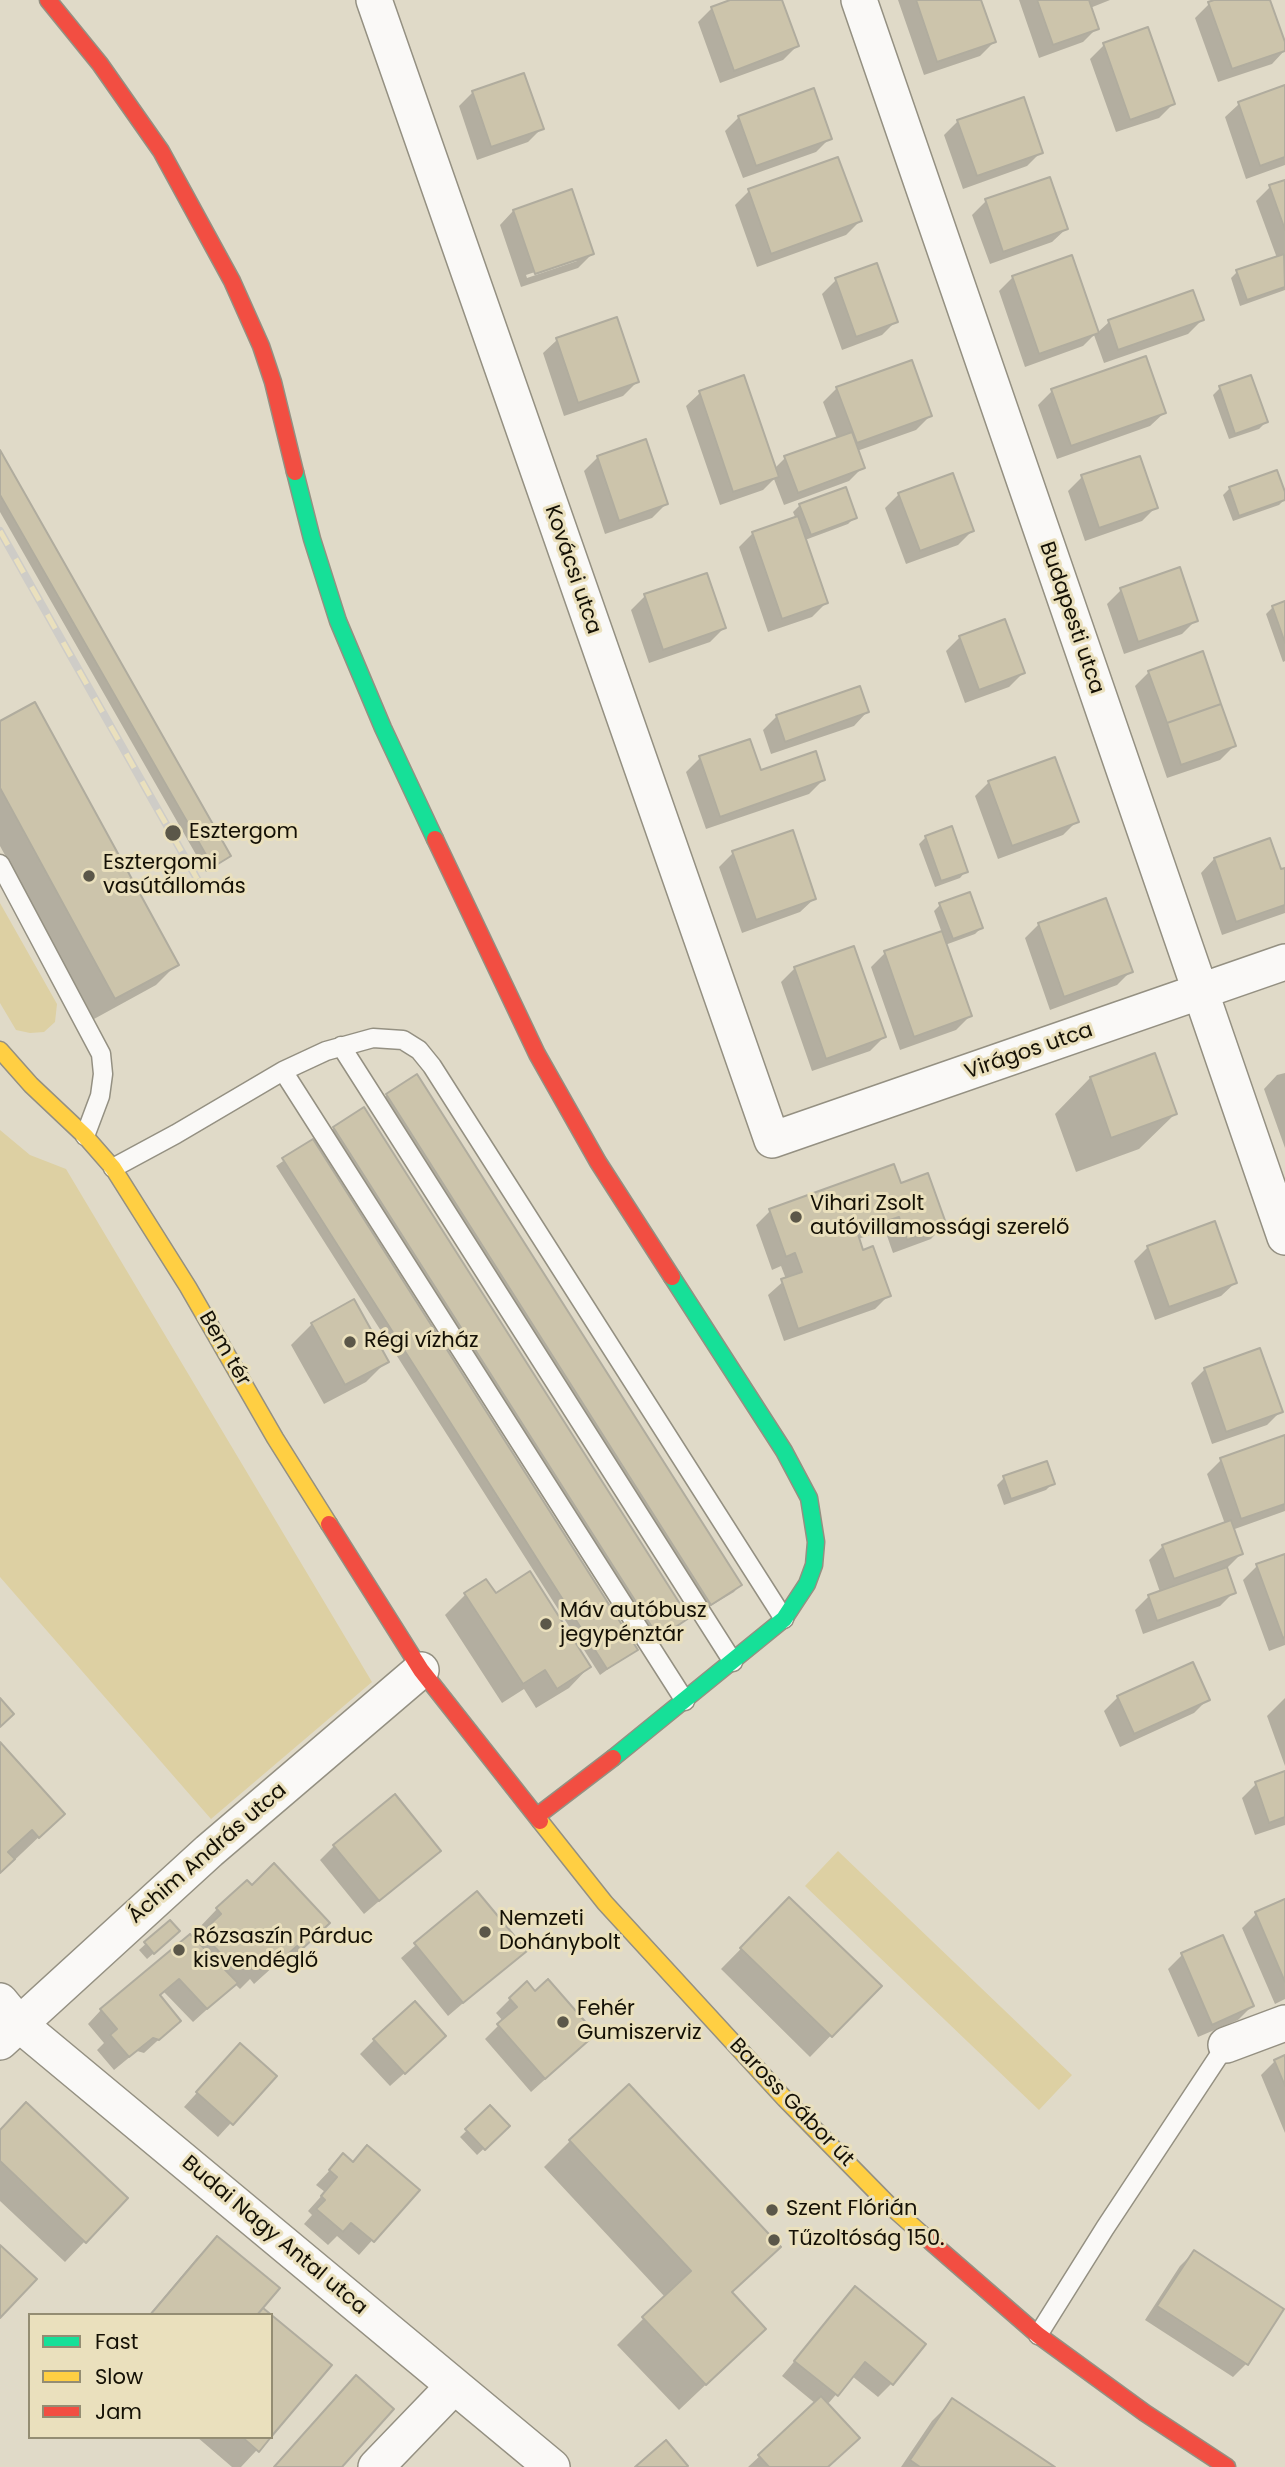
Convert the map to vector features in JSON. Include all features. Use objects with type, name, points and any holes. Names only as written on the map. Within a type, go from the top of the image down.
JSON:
[{"type":"street","points":[[48,0],[100,64],[161,151],[232,281],[261,346],[273,382],[312,539],[338,621],[383,727],[537,1054],[598,1162],[797,1472],[809,1498],[817,1542],[814,1564],[807,1584],[784,1619],[685,1701],[537,1816]]},
{"type":"street","name":"Kovácsi utca","points":[[374,0],[772,1140]]},
{"type":"street","name":"Budapesti utca","points":[[859,0],[1285,1237]]},
{"type":"street","name":"Virágos utca","points":[[772,1140],[1285,962]]},
{"type":"street","name":"Bem tér","points":[[0,1049],[31,1085],[85,1136],[114,1168],[188,1287],[275,1438],[421,1670]]},
{"type":"street","name":"Baross Gábor út","points":[[421,1670],[605,1903],[785,2099],[888,2204],[1038,2334],[1145,2413],[1227,2467]]},
{"type":"street","name":"Áchim András utca","points":[[6,2023],[421,1670]]},
{"type":"street","name":"Budai Nagy Antal utca","points":[[6,2023],[552,2467]]},
{"type":"street","points":[[1226,2045],[1285,2023]]},
{"type":"street","points":[[376,2467],[454,2386]]},
{"type":"lane","points":[[0,864],[101,1054],[103,1074],[100,1096],[85,1136]]},
{"type":"lane","points":[[114,1168],[283,1071],[341,1046],[373,1038],[403,1040],[419,1050],[432,1066],[784,1619]]},
{"type":"lane","points":[[341,1046],[733,1662]]},
{"type":"lane","points":[[283,1071],[685,1701]]},
{"type":"lane","points":[[1038,2334],[1226,2045]]},
{"type":"shaded area","points":[[0,903],[57,1004],[55,1022],[44,1032],[16,1030],[0,1003]]},
{"type":"shaded area","points":[[0,1130],[30,1155],[66,1169],[372,1682],[211,1819],[0,1577]]},
{"type":"shaded area","points":[[838,1851],[1072,2075],[1039,2110],[805,1886]]},
{"type":"building","points":[[730,0],[782,0],[799,46],[734,71],[711,7]]},
{"type":"building","points":[[916,0],[981,0],[996,42],[937,62]]},
{"type":"building","points":[[1037,0],[1089,0],[1099,29],[1053,45]]},
{"type":"building","points":[[1270,0],[1285,42],[1285,51],[1232,69],[1208,2]]},
{"type":"building","points":[[1148,27],[1175,104],[1130,120],[1103,43]]},
{"type":"building","points":[[524,73],[544,129],[491,147],[472,91]]},
{"type":"building","points":[[1285,85],[1285,157],[1260,166],[1238,102]]},
{"type":"building","points":[[814,88],[832,139],[756,166],[738,116]]},
{"type":"building","points":[[1024,97],[1043,153],[977,176],[957,120]]},
{"type":"building","points":[[838,157],[862,221],[771,254],[748,189]]},
{"type":"building","points":[[1050,177],[1068,229],[1003,252],[985,199]]},
{"type":"building","points":[[1285,180],[1285,230],[1269,185]]},
{"type":"building","points":[[572,189],[594,254],[535,274],[513,210]]},
{"type":"building","points":[[1284,254],[1285,287],[1247,300],[1236,270]]},
{"type":"building","points":[[1072,255],[1099,333],[1039,354],[1012,276]]},
{"type":"building","points":[[877,263],[898,322],[856,337],[835,278]]},
{"type":"building","points":[[1193,290],[1204,320],[1118,350],[1108,320]]},
{"type":"building","points":[[617,317],[639,382],[578,403],[556,338]]},
{"type":"building","points":[[1146,356],[1166,413],[1071,446],[1051,389]]},
{"type":"building","points":[[912,360],[932,416],[857,443],[836,387]]},
{"type":"building","points":[[744,375],[779,477],[733,492],[699,391]]},
{"type":"building","points":[[1251,375],[1268,422],[1235,434],[1219,386]]},
{"type":"building","points":[[852,432],[865,468],[798,493],[784,456]]},
{"type":"building","points":[[646,439],[668,504],[619,521],[597,456]]},
{"type":"building","points":[[0,450],[231,856],[213,867],[0,495]]},
{"type":"building","points":[[1140,456],[1158,508],[1099,528],[1081,475]]},
{"type":"building","points":[[1277,470],[1285,500],[1239,516],[1229,487]]},
{"type":"building","points":[[953,473],[974,531],[920,551],[898,493]]},
{"type":"building","points":[[846,487],[857,518],[811,535],[799,504]]},
{"type":"building","points":[[798,516],[828,603],[782,619],[752,532]]},
{"type":"building","points":[[1180,567],[1198,621],[1138,642],[1120,588]]},
{"type":"building","points":[[707,573],[726,628],[663,650],[644,594]]},
{"type":"building","points":[[1285,601],[1285,643],[1272,606]]},
{"type":"building","points":[[1005,619],[1025,673],[979,690],[959,636]]},
{"type":"building","points":[[1203,651],[1221,704],[1167,723],[1148,671]]},
{"type":"building","points":[[860,686],[869,712],[785,742],[776,715]]},
{"type":"building","name":"Esztergomi vasútállomás","points":[[35,702],[179,965],[115,999],[0,788],[0,721]]},
{"type":"building","points":[[1221,704],[1236,746],[1181,765],[1167,723]]},
{"type":"building","points":[[750,739],[761,770],[816,751],[825,780],[720,817],[699,756]]},
{"type":"building","points":[[1055,757],[1079,822],[1012,846],[988,781]]},
{"type":"building","points":[[952,826],[968,872],[941,881],[925,836]]},
{"type":"building","points":[[793,830],[816,899],[756,920],[732,851]]},
{"type":"building","points":[[1270,838],[1281,869],[1285,868],[1285,905],[1236,922],[1214,858]]},
{"type":"building","points":[[970,892],[983,928],[953,939],[939,903]]},
{"type":"building","points":[[1106,898],[1133,972],[1064,997],[1038,923]]},
{"type":"building","points":[[942,931],[972,1016],[914,1037],[884,951]]},
{"type":"building","points":[[854,946],[886,1037],[826,1059],[794,967]]},
{"type":"building","points":[[1155,1053],[1177,1114],[1111,1138],[1090,1077]]},
{"type":"building","points":[[417,1074],[742,1585],[711,1605],[386,1094]]},
{"type":"building","points":[[364,1107],[689,1618],[659,1638],[333,1127]]},
{"type":"building","points":[[313,1139],[638,1650],[607,1669],[282,1158]]},
{"type":"building","points":[[894,1164],[901,1183],[928,1173],[947,1226],[907,1240],[899,1217],[857,1231],[863,1250],[873,1246],[891,1296],[798,1329],[781,1279],[802,1272],[795,1253],[786,1257],[769,1209]]},
{"type":"building","points":[[1215,1221],[1237,1283],[1169,1307],[1147,1246]]},
{"type":"building","name":"Régi vízház","points":[[354,1299],[389,1362],[345,1385],[311,1323]]},
{"type":"building","points":[[1260,1348],[1283,1412],[1226,1432],[1204,1368]]},
{"type":"building","points":[[1285,1435],[1285,1504],[1241,1519],[1220,1458]]},
{"type":"building","points":[[1047,1461],[1055,1484],[1011,1499],[1003,1476]]},
{"type":"building","points":[[1231,1520],[1243,1554],[1174,1579],[1162,1545]]},
{"type":"building","points":[[1285,1554],[1285,1637],[1283,1638],[1256,1564]]},
{"type":"building","points":[[1227,1567],[1236,1593],[1157,1621],[1148,1595]]},
{"type":"building","points":[[530,1571],[591,1667],[557,1689],[545,1670],[523,1684],[464,1593],[486,1579],[496,1593]]},
{"type":"building","points":[[1193,1662],[1210,1700],[1134,1734],[1117,1696]]},
{"type":"building","points":[[0,1698],[14,1714],[0,1727]]},
{"type":"building","points":[[0,1742],[65,1814],[39,1838],[32,1830],[8,1852],[15,1859],[0,1873]]},
{"type":"building","points":[[1285,1771],[1285,1817],[1269,1823],[1255,1782]]},
{"type":"building","points":[[395,1794],[441,1851],[379,1901],[333,1845]]},
{"type":"building","points":[[274,1863],[330,1923],[301,1950],[297,1946],[276,1965],[271,1959],[261,1970],[246,1953],[233,1966],[201,1933],[221,1914],[216,1908],[247,1880],[252,1885]]},
{"type":"building","points":[[477,1891],[527,1951],[463,2003],[414,1943]]},
{"type":"building","points":[[789,1897],[882,1986],[832,2037],[740,1948]]},
{"type":"building","points":[[1285,1899],[1285,1982],[1255,1912]]},
{"type":"building","points":[[170,1920],[180,1931],[154,1954],[144,1942]]},
{"type":"building","points":[[190,1934],[238,1983],[207,2009],[179,1979],[160,1995],[181,2021],[159,2040],[153,2038],[129,2057],[110,2035],[117,2029],[100,2009]]},
{"type":"building","points":[[1223,1935],[1254,2006],[1212,2025],[1181,1953]]},
{"type":"building","points":[[548,1979],[596,2034],[545,2079],[497,2024],[517,2007],[509,1998],[527,1981],[535,1991]]},
{"type":"building","points":[[415,2001],[446,2036],[405,2074],[373,2039]]},
{"type":"building","points":[[240,2043],[277,2076],[233,2125],[196,2092]]},
{"type":"building","points":[[1285,2055],[1285,2086],[1274,2060]]},
{"type":"building","points":[[629,2084],[781,2247],[732,2292],[766,2329],[706,2385],[642,2317],[691,2271],[569,2140]]},
{"type":"building","points":[[26,2102],[128,2198],[86,2243],[0,2161],[0,2130]]},
{"type":"building","points":[[490,2105],[510,2126],[485,2150],[465,2129]]},
{"type":"building","points":[[367,2145],[420,2190],[374,2242],[351,2223],[343,2232],[316,2209],[325,2200],[321,2196],[337,2177],[329,2170],[343,2153],[353,2162]]},
{"type":"building","points":[[217,2236],[280,2288],[259,2313],[152,2313]]},
{"type":"building","points":[[0,2245],[37,2279],[0,2318]]},
{"type":"building","points":[[1194,2250],[1284,2309],[1248,2365],[1157,2306]]},
{"type":"building","points":[[855,2286],[926,2344],[893,2385],[865,2362],[838,2396],[794,2361]]},
{"type":"building","points":[[273,2316],[332,2365],[273,2435]]},
{"type":"building","points":[[356,2375],[394,2409],[342,2467],[274,2467]]},
{"type":"building","points":[[821,2396],[860,2438],[828,2467],[769,2467],[758,2455]]},
{"type":"building","points":[[952,2398],[1055,2467],[920,2467],[910,2460]]},
{"type":"building","points":[[244,2439],[269,2439],[259,2452]]},
{"type":"building","points":[[666,2440],[687,2467],[635,2467]]},
{"type":"railway","points":[[0,531],[200,884]]},
{"type":"traffic: fast","points":[[295,472],[312,539],[338,621],[383,728],[435,839]]},
{"type":"traffic: fast","points":[[613,1758],[784,1619],[807,1584],[814,1565],[816,1542],[809,1498],[784,1451],[672,1277]]},
{"type":"traffic: slow","points":[[0,1050],[113,1168],[188,1287],[275,1438],[329,1524]]},
{"type":"traffic: slow","points":[[540,1821],[605,1903],[785,2099],[888,2204],[923,2235]]},
{"type":"traffic: jam","points":[[48,0],[100,64],[161,151],[232,281],[261,346],[273,382],[295,472]]},
{"type":"traffic: jam","points":[[435,839],[537,1054],[598,1162],[672,1277]]},
{"type":"traffic: jam","points":[[329,1524],[421,1670],[540,1821]]},
{"type":"traffic: jam","points":[[537,1816],[613,1758]]},
{"type":"traffic: jam","points":[[923,2235],[1038,2335],[1145,2413],[1227,2467]]},
{"type":"place","name":"Esztergom","points":[[173,833]]},
{"type":"place","name":"Esztergomi vasútállomás","points":[[89,876]]},
{"type":"place","name":"Vihari Zsolt autóvillamossági szerelő","points":[[796,1217]]},
{"type":"place","name":"Régi vízház","points":[[350,1342]]},
{"type":"place","name":"Máv autóbusz jegypénztár","points":[[546,1624]]},
{"type":"place","name":"Nemzeti Dohánybolt","points":[[485,1932]]},
{"type":"place","name":"Rózsaszín Párduc kisvendéglő","points":[[179,1950]]},
{"type":"place","name":"Fehér Gumiszerviz","points":[[563,2022]]},
{"type":"place","name":"Szent Flórián","points":[[772,2210]]},
{"type":"place","name":"Tűzoltóság 150.","points":[[774,2240]]}]
